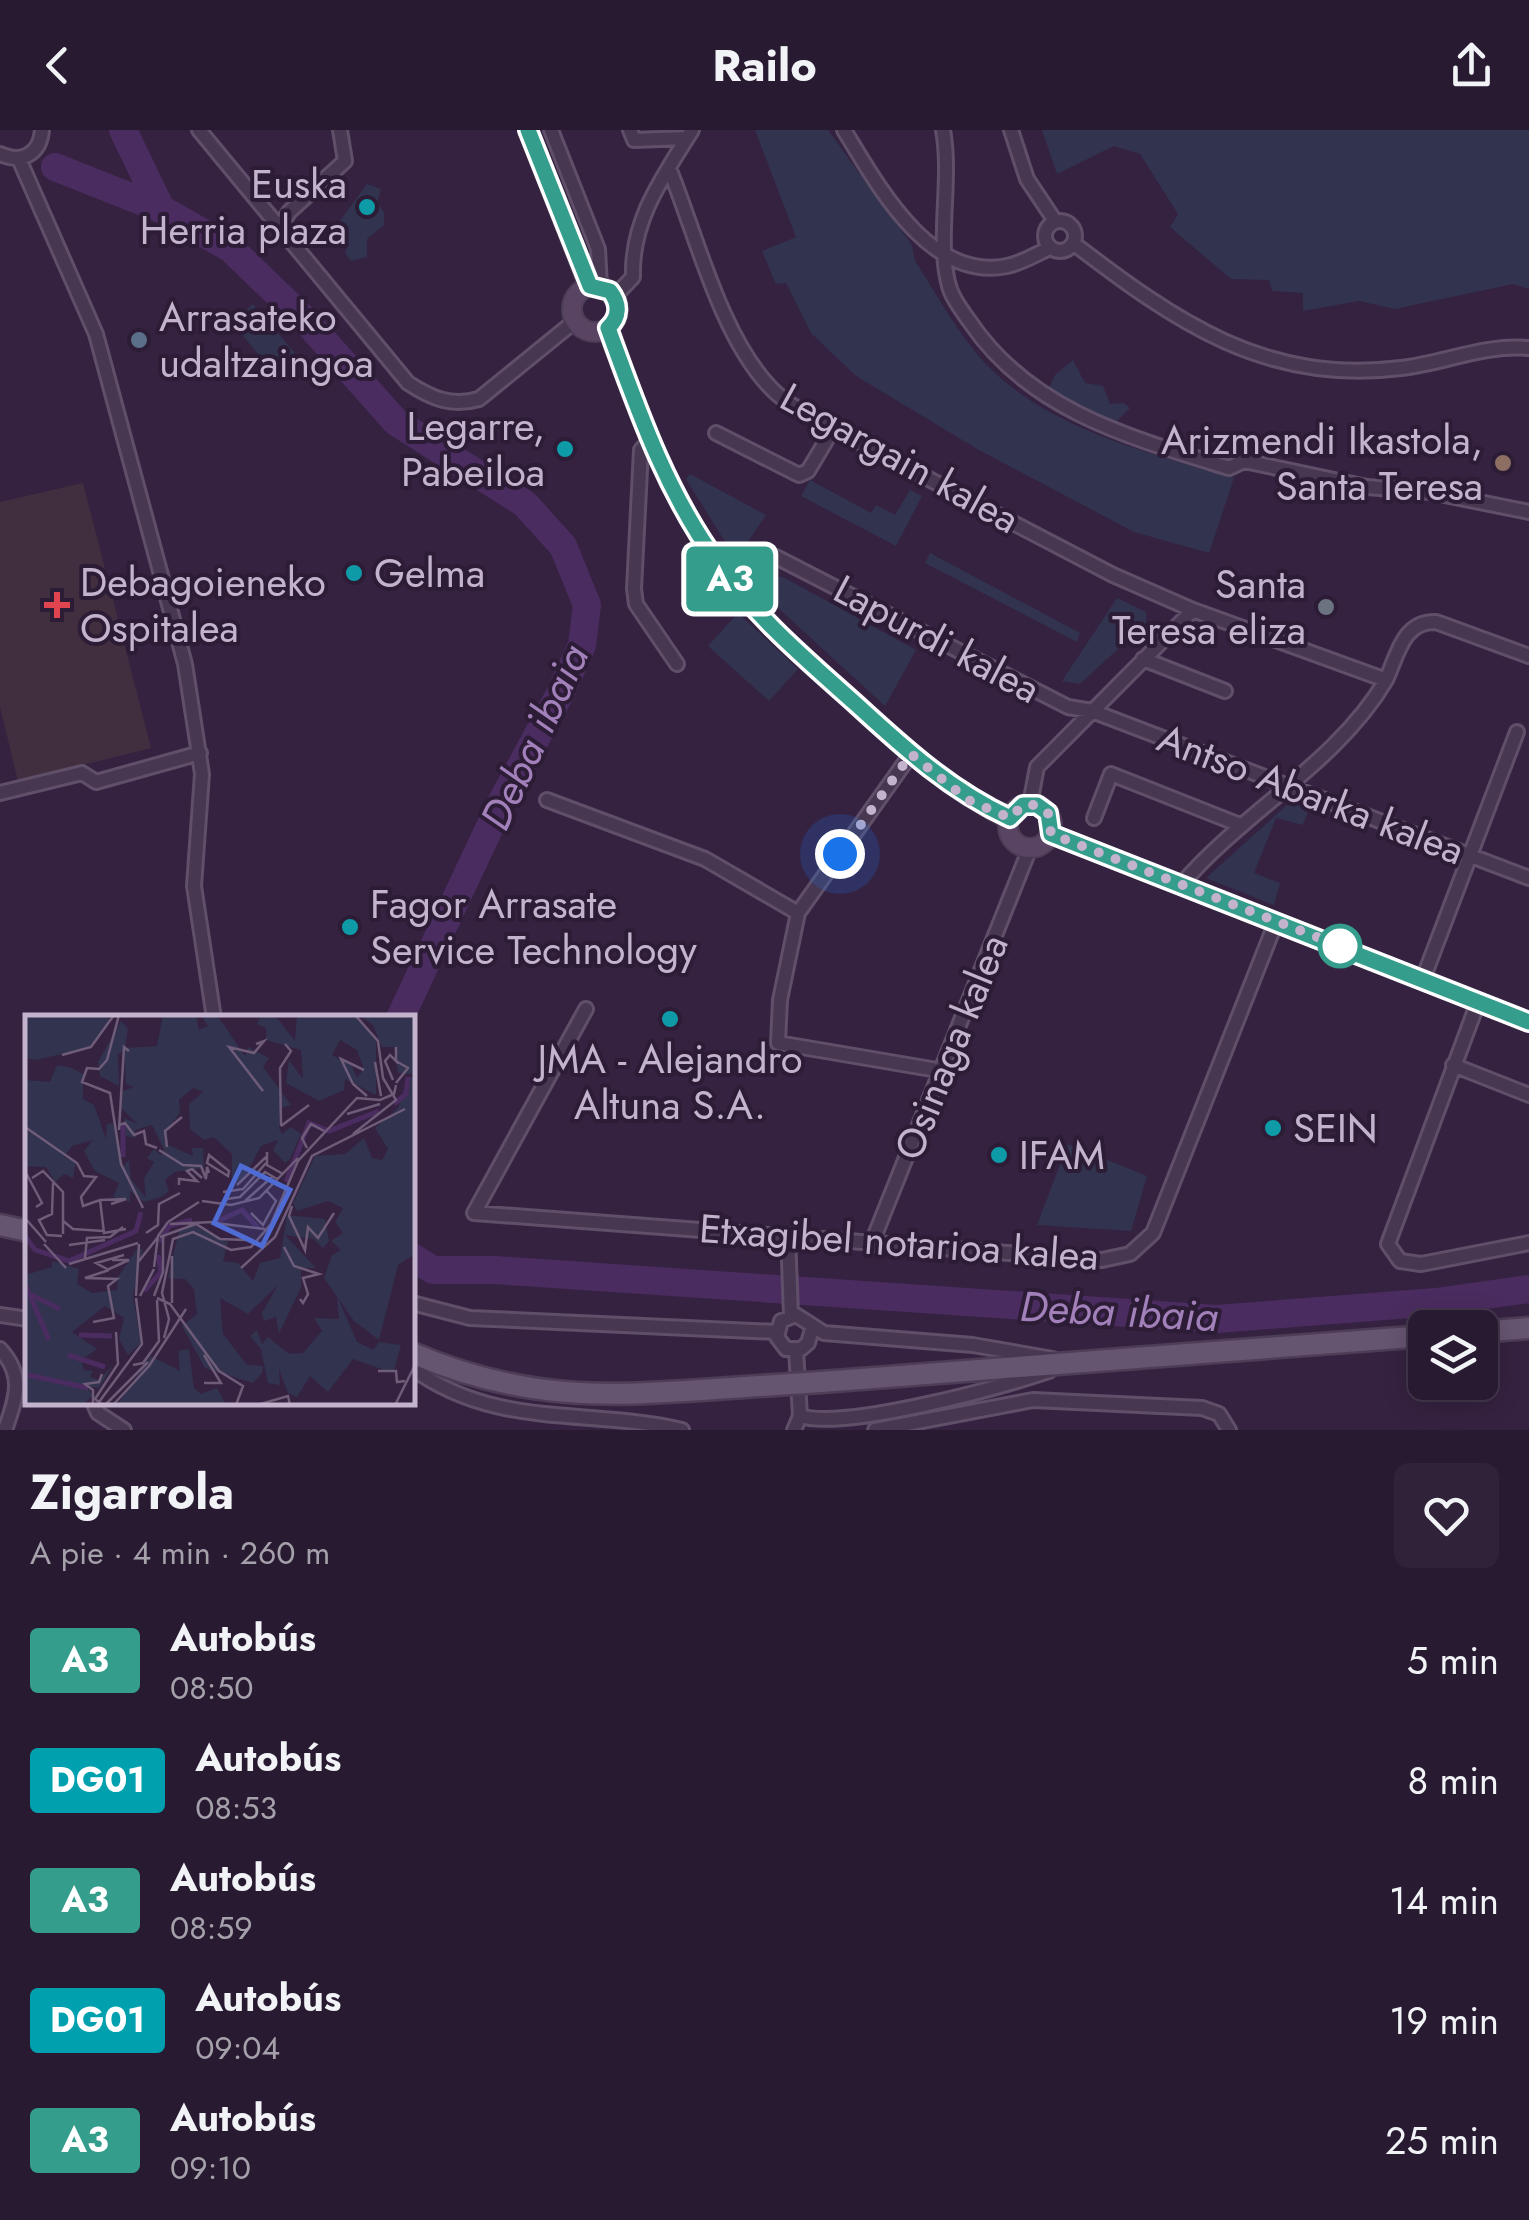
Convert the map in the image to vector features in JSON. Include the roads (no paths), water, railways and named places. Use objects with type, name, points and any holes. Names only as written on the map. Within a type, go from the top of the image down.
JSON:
[{"type":"main road","points":[[0,1226],[25,1230]]},
{"type":"main road","points":[[1498,1331],[1529,1328]]},
{"type":"main road","points":[[415,1354],[483,1380],[555,1393],[776,1386],[1408,1337]]},
{"type":"street","points":[[20,159],[39,145],[42,130]]},
{"type":"street","points":[[200,130],[408,383],[443,401],[462,403],[478,398],[574,321]]},
{"type":"street","points":[[286,236],[283,222],[288,212],[344,161],[346,146],[340,130]]},
{"type":"street","points":[[528,130],[616,318],[608,328],[593,332],[574,321]]},
{"type":"street","points":[[551,130],[598,250],[601,290]]},
{"type":"street","points":[[630,130],[634,140],[646,143],[689,134]]},
{"type":"street","points":[[844,130],[903,216],[946,255],[1004,267],[1050,248],[1065,250],[1073,243],[1073,228],[1054,221],[1027,178],[1010,130]]},
{"type":"street","points":[[943,130],[946,255],[951,293],[998,361],[1030,388],[1118,434],[1228,468],[1244,461],[1368,488],[1453,497],[1529,512]]},
{"type":"street","points":[[574,321],[573,300],[632,277],[634,239],[644,210],[689,134]]},
{"type":"street","points":[[0,154],[20,159]]},
{"type":"street","points":[[20,159],[96,334],[185,664],[200,753],[194,886],[214,1015]]},
{"type":"street","name":"Legargain kalea","points":[[669,168],[749,361],[790,404],[1113,575],[1193,610],[1386,680]]},
{"type":"street","points":[[264,209],[288,212]]},
{"type":"street","points":[[1050,248],[1044,235],[1054,221]]},
{"type":"street","points":[[1073,243],[1165,310],[1248,354],[1294,366],[1399,369],[1490,347],[1529,348]]},
{"type":"street","points":[[608,328],[650,440],[690,521],[734,585],[776,632],[911,754],[968,800],[1010,818]]},
{"type":"street","points":[[716,432],[799,475],[808,471],[833,429]]},
{"type":"street","points":[[650,440],[641,450],[634,589],[636,604],[677,664]]},
{"type":"street","name":"Lapurdi kalea","points":[[734,585],[760,562],[776,557],[1040,694],[1092,711]]},
{"type":"street","points":[[1030,804],[1036,767],[1193,610]]},
{"type":"street","points":[[1180,886],[1240,825],[1360,716],[1386,680],[1410,627],[1420,622],[1436,622],[1529,656]]},
{"type":"street","points":[[1143,660],[1224,691]]},
{"type":"street","name":"Antso Abarka kalea","points":[[1092,711],[1529,878]]},
{"type":"street","points":[[1423,979],[1468,852],[1517,732]]},
{"type":"street","points":[[0,793],[82,773],[96,782],[200,753]]},
{"type":"street","points":[[911,754],[798,913],[780,1000],[778,1043],[942,1071]]},
{"type":"street","points":[[1094,818],[1111,774],[1240,825]]},
{"type":"street","points":[[547,800],[705,860],[798,913]]},
{"type":"street","points":[[1030,804],[1048,813],[1051,834],[1043,844],[1030,848],[1012,839],[1010,818],[1018,808],[1030,804]]},
{"type":"street","points":[[1051,834],[1529,1022]]},
{"type":"street","name":"Osinaga kalea","points":[[871,1245],[1030,848]]},
{"type":"street","name":"Etxagibel notarioa kalea","points":[[586,1009],[474,1212],[1102,1260],[1130,1254],[1153,1233],[1276,922]]},
{"type":"street","points":[[1478,1002],[1388,1244],[1400,1260],[1421,1264],[1529,1243]]},
{"type":"street","points":[[1453,1066],[1529,1095]]},
{"type":"street","points":[[788,1236],[791,1310],[776,1332],[782,1346],[796,1350],[808,1343],[812,1329]]},
{"type":"street","points":[[415,1303],[470,1318],[776,1332]]},
{"type":"street","points":[[791,1310],[812,1329],[973,1344],[1076,1362]]},
{"type":"street","points":[[0,1314],[25,1318]]},
{"type":"street","points":[[0,1349],[13,1363],[19,1384],[5,1430]]},
{"type":"street","points":[[796,1350],[802,1423]]},
{"type":"street","points":[[794,1430],[802,1423],[834,1424],[939,1403],[1076,1362]]},
{"type":"street","points":[[415,1370],[467,1399],[514,1412],[682,1430]]},
{"type":"street","points":[[875,1430],[1044,1400],[1202,1408],[1219,1414],[1229,1430]]},
{"type":"street","points":[[94,1405],[98,1413],[124,1430]]},
{"type":"waterway","points":[[123,130],[161,209]]},
{"type":"waterway","name":"Deba ibaia","points":[[55,167],[161,209],[230,248],[307,322],[396,422],[525,504],[563,546],[587,605],[582,645],[502,801],[401,1015]]},
{"type":"waterway","name":"Deba ibaia","points":[[415,1259],[433,1270],[495,1270],[1217,1319],[1436,1302],[1529,1289]]},
{"type":"place","name":"Euska Herria plaza","points":[[367,207]]},
{"type":"place","name":"Arrasateko udaltzaingoa","points":[[139,340]]},
{"type":"place","name":"Legarre, Pabeiloa","points":[[565,449]]},
{"type":"place","name":"Arizmendi Ikastola, Santa Teresa","points":[[1503,463]]},
{"type":"place","name":"Gelma","points":[[354,573]]},
{"type":"place","name":"Debagoieneko Ospitalea","points":[[57,605]]},
{"type":"place","name":"Santa Teresa eliza","points":[[1326,607]]},
{"type":"place","name":"Fagor Arrasate Service Technology","points":[[350,927]]},
{"type":"place","name":"JMA - Alejandro Altuna S.A.","points":[[670,1019]]},
{"type":"place","name":"SEIN","points":[[1273,1128]]},
{"type":"place","name":"IFAM","points":[[999,1155]]}]
